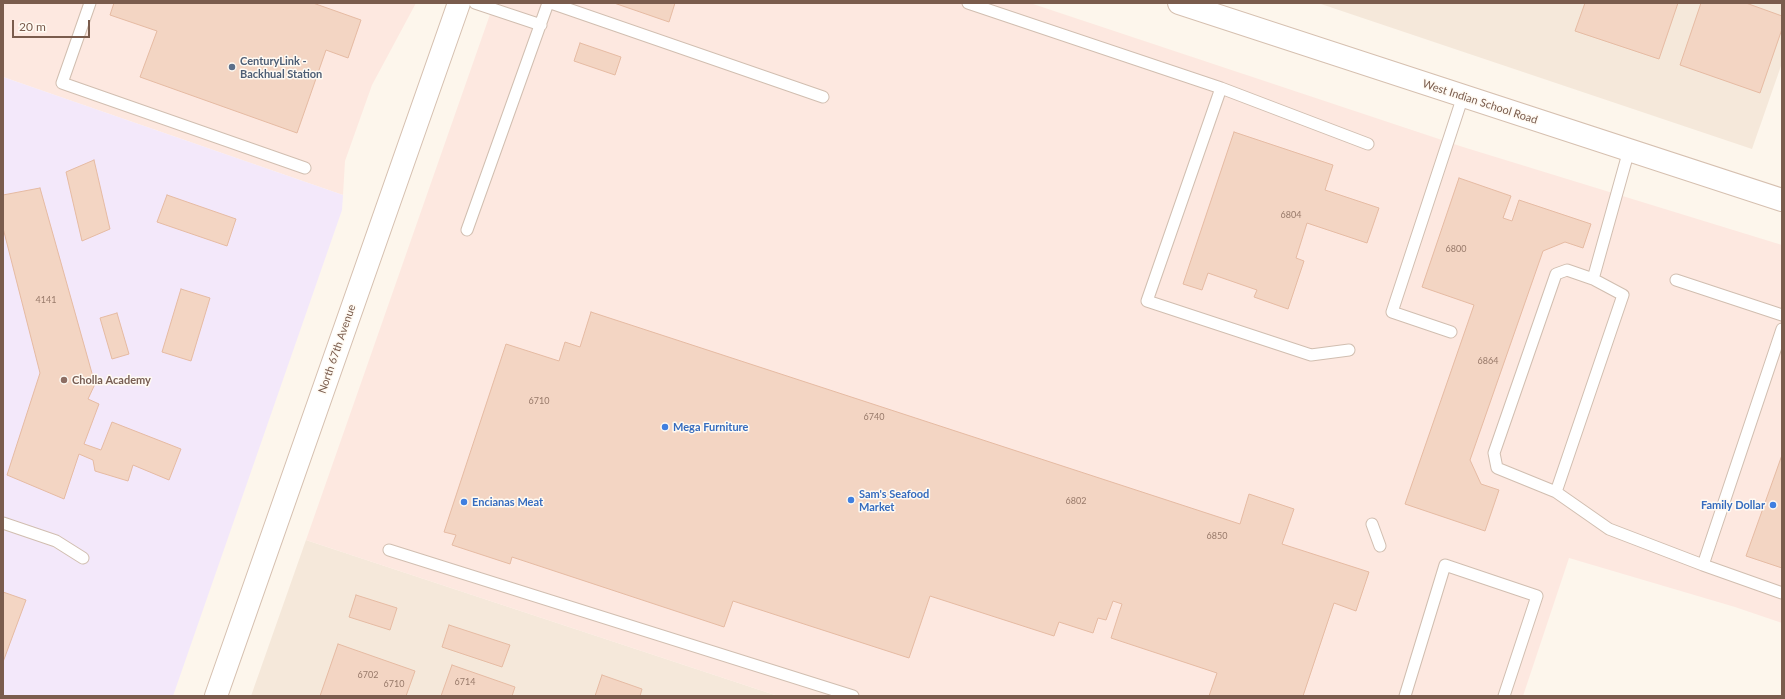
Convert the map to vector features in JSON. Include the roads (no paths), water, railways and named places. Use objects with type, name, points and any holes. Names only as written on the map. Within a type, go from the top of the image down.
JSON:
[{"type":"main road","name":"North 67th Avenue","points":[[216,696],[459,3]]},
{"type":"main road","name":"West Indian School Road","points":[[1179,3],[1782,200]]},
{"type":"lane","points":[[90,3],[62,83],[305,168]]},
{"type":"lane","points":[[475,3],[541,25]]},
{"type":"lane","points":[[467,230],[550,3],[823,97]]},
{"type":"lane","points":[[968,3],[1221,88],[1368,144]]},
{"type":"lane","points":[[1221,88],[1147,301],[1311,355],[1349,350]]},
{"type":"lane","points":[[1451,332],[1392,312],[1463,96]]},
{"type":"lane","points":[[1593,279],[1629,150]]},
{"type":"lane","points":[[1556,492],[1623,295],[1593,279],[1567,270],[1556,274],[1494,453],[1497,468],[1556,492],[1609,529],[1782,593]]},
{"type":"lane","points":[[1676,280],[1782,315]]},
{"type":"lane","points":[[1703,565],[1782,329]]},
{"type":"lane","points":[[3,523],[56,541],[83,558]]},
{"type":"lane","points":[[1372,524],[1380,546]]},
{"type":"lane","points":[[389,550],[853,696]]},
{"type":"lane","points":[[1405,696],[1445,565],[1537,596],[1504,696]]},
{"type":"place","name":"CenturyLink - Backhual Station","points":[[232,67]]},
{"type":"place","name":"Cholla Academy","points":[[64,380]]},
{"type":"place","name":"Mega Furniture","points":[[665,427]]},
{"type":"place","name":"Sam's Seafood Market","points":[[851,500]]},
{"type":"place","name":"Encianas Meat","points":[[464,502]]},
{"type":"place","name":"Family Dollar","points":[[1773,505]]}]
